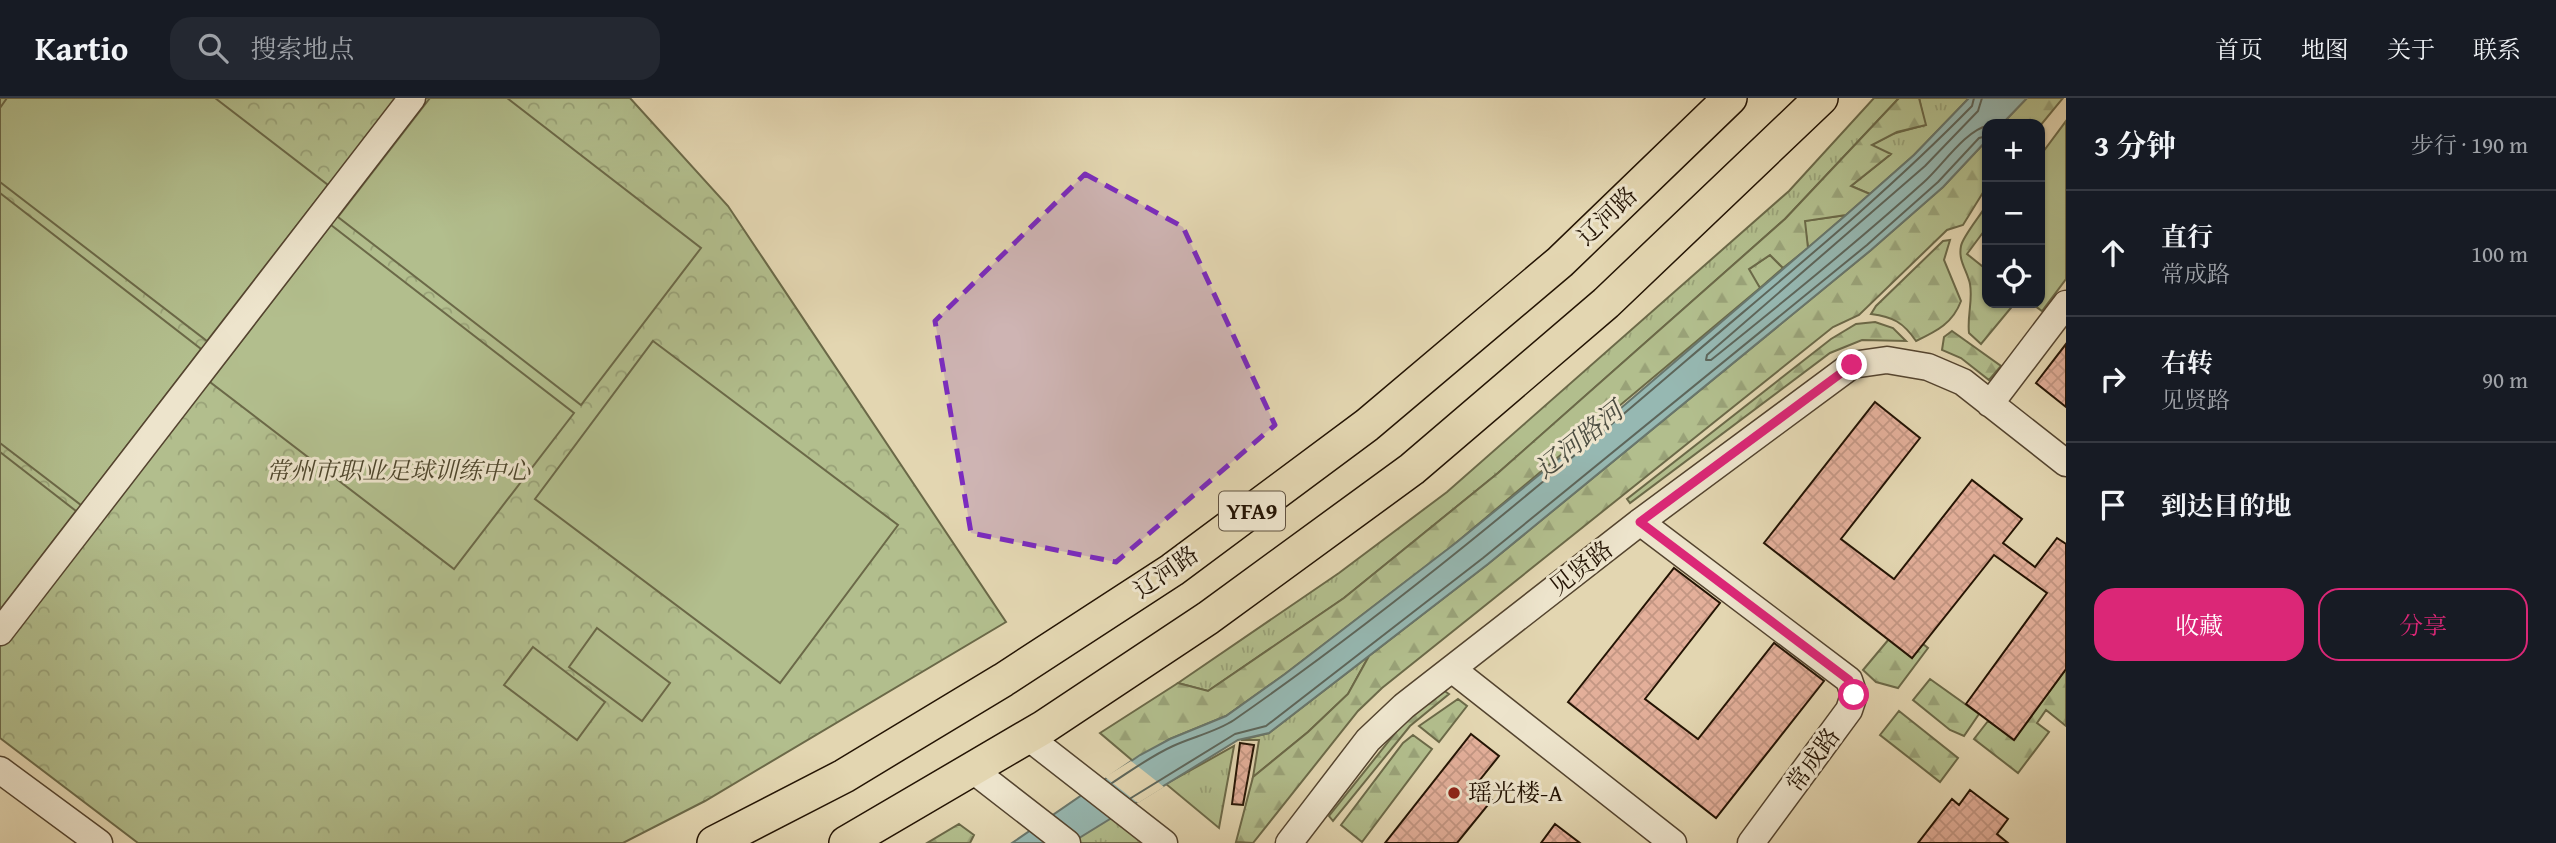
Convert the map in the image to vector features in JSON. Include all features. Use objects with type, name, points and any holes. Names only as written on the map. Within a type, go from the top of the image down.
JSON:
[{"type":"main road","name":"辽河路","points":[[714,843],[844,776],[1003,680],[1172,570],[1367,425],[1540,279],[1730,98]]},
{"type":"main road","name":"YFA9","points":[[846,843],[1028,737],[1208,618],[1412,468],[1606,303],[1821,98]]},
{"type":"street","points":[[0,632],[412,98]]},
{"type":"street","points":[[1990,404],[2066,304]]},
{"type":"street","name":"见贤路","points":[[1289,843],[1368,740],[1404,706],[1640,522],[1852,365],[1887,360],[1928,367],[1963,382],[2066,463]]},
{"type":"street","name":"常成路","points":[[1640,522],[1849,680],[1854,695],[1849,710],[1751,843]]},
{"type":"street","points":[[1452,669],[1673,843]]},
{"type":"street","points":[[1028,737],[1164,843]]},
{"type":"street","points":[[0,770],[99,843]]},
{"type":"street","points":[[973,770],[1067,843]]},
{"type":"highlighted area","points":[[1085,174],[1183,227],[1275,425],[1116,562],[971,533],[935,321]]},
{"type":"green space","name":"常州市职业足球训练中心","points":[[0,98],[630,98],[728,206],[1006,622],[705,801],[623,843],[138,843],[0,738]]},
{"type":"green space","points":[[7,98],[215,98],[328,185],[207,341],[0,182],[0,108]]},
{"type":"green space","points":[[430,98],[507,98],[701,248],[581,405],[338,217]]},
{"type":"green space","points":[[1874,98],[1899,98],[1785,219],[1498,473],[1344,598],[1208,691],[1178,683],[1339,573],[1447,492],[1789,191]]},
{"type":"green space","points":[[1899,98],[1919,98],[1926,125],[1897,132],[1872,145],[1891,154],[1851,186],[1870,194],[1846,215],[1805,221],[1808,248],[1783,268],[1770,255],[1749,269],[1760,288],[1451,547],[1226,716],[1170,739],[1133,761],[1100,733],[1178,683],[1208,691],[1344,598],[1498,473],[1785,219]]},
{"type":"green space","points":[[1919,98],[1969,98],[1914,155],[1870,194],[1851,186],[1890,155],[1871,145],[1892,134],[1925,125]]},
{"type":"green space","points":[[2027,98],[2063,98],[2045,120],[2007,119]]},
{"type":"green space","points":[[2066,121],[2066,279],[2045,307],[2045,182],[2045,149]]},
{"type":"green space","points":[[1982,145],[1982,194],[1963,225],[1947,230],[1859,315],[1833,327],[1382,688],[1358,711],[1253,843],[1236,842],[1253,777],[1308,732],[1348,694],[1369,656],[1488,564],[1871,250],[1943,187]]},
{"type":"green space","points":[[0,193],[201,349],[81,505],[0,443]]},
{"type":"green space","points":[[1982,212],[1982,234],[1967,254],[1982,266],[1982,308],[2011,308],[1981,344],[1969,333],[1971,290],[1960,251],[1965,237]]},
{"type":"green space","points":[[1846,215],[1808,248],[1804,221]]},
{"type":"green space","points":[[331,225],[574,413],[454,569],[210,382]]},
{"type":"green space","points":[[1950,240],[1944,260],[1961,301],[1949,321],[1916,341],[1907,329],[1897,322],[1871,314],[1943,241]]},
{"type":"green space","points":[[1770,255],[1783,268],[1760,288],[1748,270]]},
{"type":"green space","points":[[1875,322],[1893,328],[1906,341],[1862,340],[1830,353],[1630,503],[1627,499],[1831,339],[1856,324]]},
{"type":"green space","points":[[1952,331],[2001,366],[1989,380],[1961,358],[1942,350],[1944,337]]},
{"type":"green space","points":[[653,341],[898,525],[780,683],[535,499]]},
{"type":"green space","points":[[0,452],[76,511],[0,610]]},
{"type":"green space","points":[[597,628],[670,683],[642,721],[569,667]]},
{"type":"green space","points":[[1889,639],[1912,658],[1923,644],[1928,648],[1898,688],[1876,682],[1863,670]]},
{"type":"green space","points":[[533,647],[605,702],[577,740],[504,685]]},
{"type":"green space","points":[[1369,656],[1348,694],[1308,732],[1253,777],[1259,740],[1241,740],[1269,733]]},
{"type":"green space","points":[[2066,669],[2066,726],[2046,710],[2037,723],[2049,732],[2018,773],[1974,739],[1988,721],[2014,739]]},
{"type":"green space","points":[[1930,679],[1979,714],[1964,736],[1950,730],[1913,700]]},
{"type":"green space","points":[[1443,690],[1449,694],[1410,726],[1333,821],[1329,816],[1404,722]]},
{"type":"green space","points":[[1458,699],[1467,706],[1439,742],[1419,726]]},
{"type":"green space","points":[[1899,711],[1958,758],[1940,782],[1880,735]]},
{"type":"green space","points":[[1413,735],[1432,749],[1362,842],[1341,825],[1403,743]]},
{"type":"green space","points":[[1234,746],[1219,828],[1166,784]]},
{"type":"green space","points":[[1088,793],[1152,843],[1080,843],[1061,828]]},
{"type":"green space","points":[[959,824],[974,835],[970,843],[927,843]]},
{"type":"water","points":[[1969,98],[2027,98],[2007,119],[1982,119],[1982,145],[1943,187],[1871,250],[1488,564],[1269,733],[1238,740],[1071,843],[1012,843],[1140,755],[1170,739],[1226,716],[1285,674],[1457,542],[1621,408],[1914,155]]},
{"type":"pier","points":[[1131,761],[1164,787],[1138,803],[1105,777]]},
{"type":"building","points":[[2066,344],[2066,407],[2036,383]]},
{"type":"building","points":[[1875,402],[1920,438],[1841,539],[1894,579],[1972,480],[2022,519],[2003,543],[2035,567],[2057,538],[2066,544],[2066,669],[2014,740],[1966,704],[2047,593],[1994,555],[1912,658],[1764,543]]},
{"type":"building","points":[[1674,568],[1720,603],[1645,699],[1698,739],[1774,643],[1824,681],[1716,818],[1568,702]]},
{"type":"building","name":"瑶光楼-A","points":[[1471,734],[1499,756],[1475,786],[1492,800],[1457,843],[1385,843]]},
{"type":"building","points":[[1240,743],[1254,745],[1243,805],[1232,804]]},
{"type":"building","points":[[1970,790],[2008,819],[1997,834],[2008,843],[1918,843],[1952,799],[1959,805]]},
{"type":"building","points":[[1555,824],[1580,843],[1541,843]]},
{"type":"place","name":"瑶光楼-A","points":[[1454,793]]},
{"type":"route","points":[[1852,365],[1640,522],[1849,680],[1854,695]]},
{"type":"water label","name":"辽河路河","points":[[1579,440]]}]
